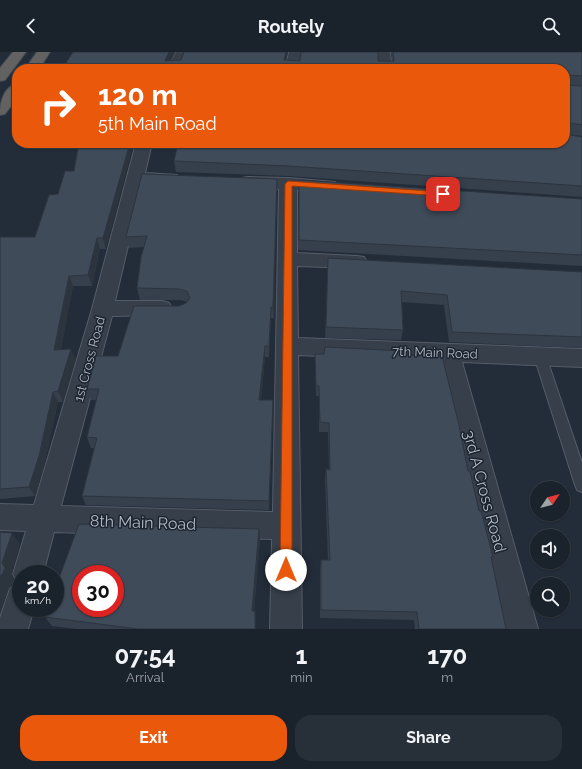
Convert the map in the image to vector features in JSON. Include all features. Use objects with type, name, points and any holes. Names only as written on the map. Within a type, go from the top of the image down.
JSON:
[{"type":"highway","points":[[0,77],[20,52]]},
{"type":"highway","points":[[36,64],[44,52]]},
{"type":"highway","points":[[0,111],[12,95]]},
{"type":"street","points":[[176,64],[182,52]]},
{"type":"street","points":[[293,64],[295,52]]},
{"type":"street","points":[[384,52],[385,64]]},
{"type":"street","name":"1st Cross Road","points":[[31,565],[103,309],[143,148]]},
{"type":"street","points":[[135,177],[188,180]]},
{"type":"street","points":[[234,181],[344,187]]},
{"type":"street","points":[[286,629],[288,184]]},
{"type":"street","points":[[288,259],[376,263]]},
{"type":"street","points":[[103,309],[181,308]]},
{"type":"street","name":"7th Main Road","points":[[288,346],[582,358]]},
{"type":"street","name":"3rd A Cross Road","points":[[448,352],[522,629]]},
{"type":"street","name":"8th Main Road","points":[[0,517],[286,526]]},
{"type":"street","points":[[12,629],[16,617]]},
{"type":"lane","points":[[540,356],[582,485]]},
{"type":"building","points":[[73,52],[169,52],[165,61],[181,60],[184,52],[286,52],[284,60],[300,61],[301,52],[378,52],[378,61],[394,61],[393,52],[582,52],[582,76],[570,75],[570,64],[65,64]]},
{"type":"building","points":[[570,85],[582,86],[582,125],[570,123]]},
{"type":"building","points":[[570,135],[582,137],[582,186],[288,166],[174,161],[177,148],[570,148]]},
{"type":"building","points":[[78,148],[129,148],[103,238],[97,238],[88,275],[69,276],[54,350],[71,349],[58,391],[53,392],[39,456],[29,487],[0,489],[0,237],[35,237],[49,195],[58,194],[65,171],[74,171]]},
{"type":"building","points":[[142,174],[277,179],[273,307],[271,307],[269,346],[265,346],[259,400],[273,400],[269,501],[82,496],[97,438],[87,437],[99,389],[87,389],[96,356],[118,356],[134,306],[179,306],[186,303],[190,298],[187,291],[179,289],[137,288],[141,257],[147,236],[126,237]]},
{"type":"building","points":[[299,180],[582,199],[582,255],[299,240]]},
{"type":"building","points":[[328,258],[582,272],[582,337],[452,332],[447,295],[401,291],[403,330],[326,327]]},
{"type":"building","points":[[325,347],[404,351],[404,355],[442,356],[459,425],[468,471],[470,471],[479,511],[481,511],[493,557],[491,557],[506,629],[419,629],[417,612],[321,610],[321,560],[330,560],[326,469],[330,470],[329,423],[320,422],[319,386],[316,386],[315,354],[324,354]]},
{"type":"building","points":[[79,524],[259,529],[252,611],[255,611],[255,629],[138,629],[45,617],[64,617],[64,565]]},
{"type":"building","points":[[0,532],[12,533],[2,563],[5,568],[0,576]]},
{"type":"route","points":[[286,570],[288,184],[443,194]]}]
